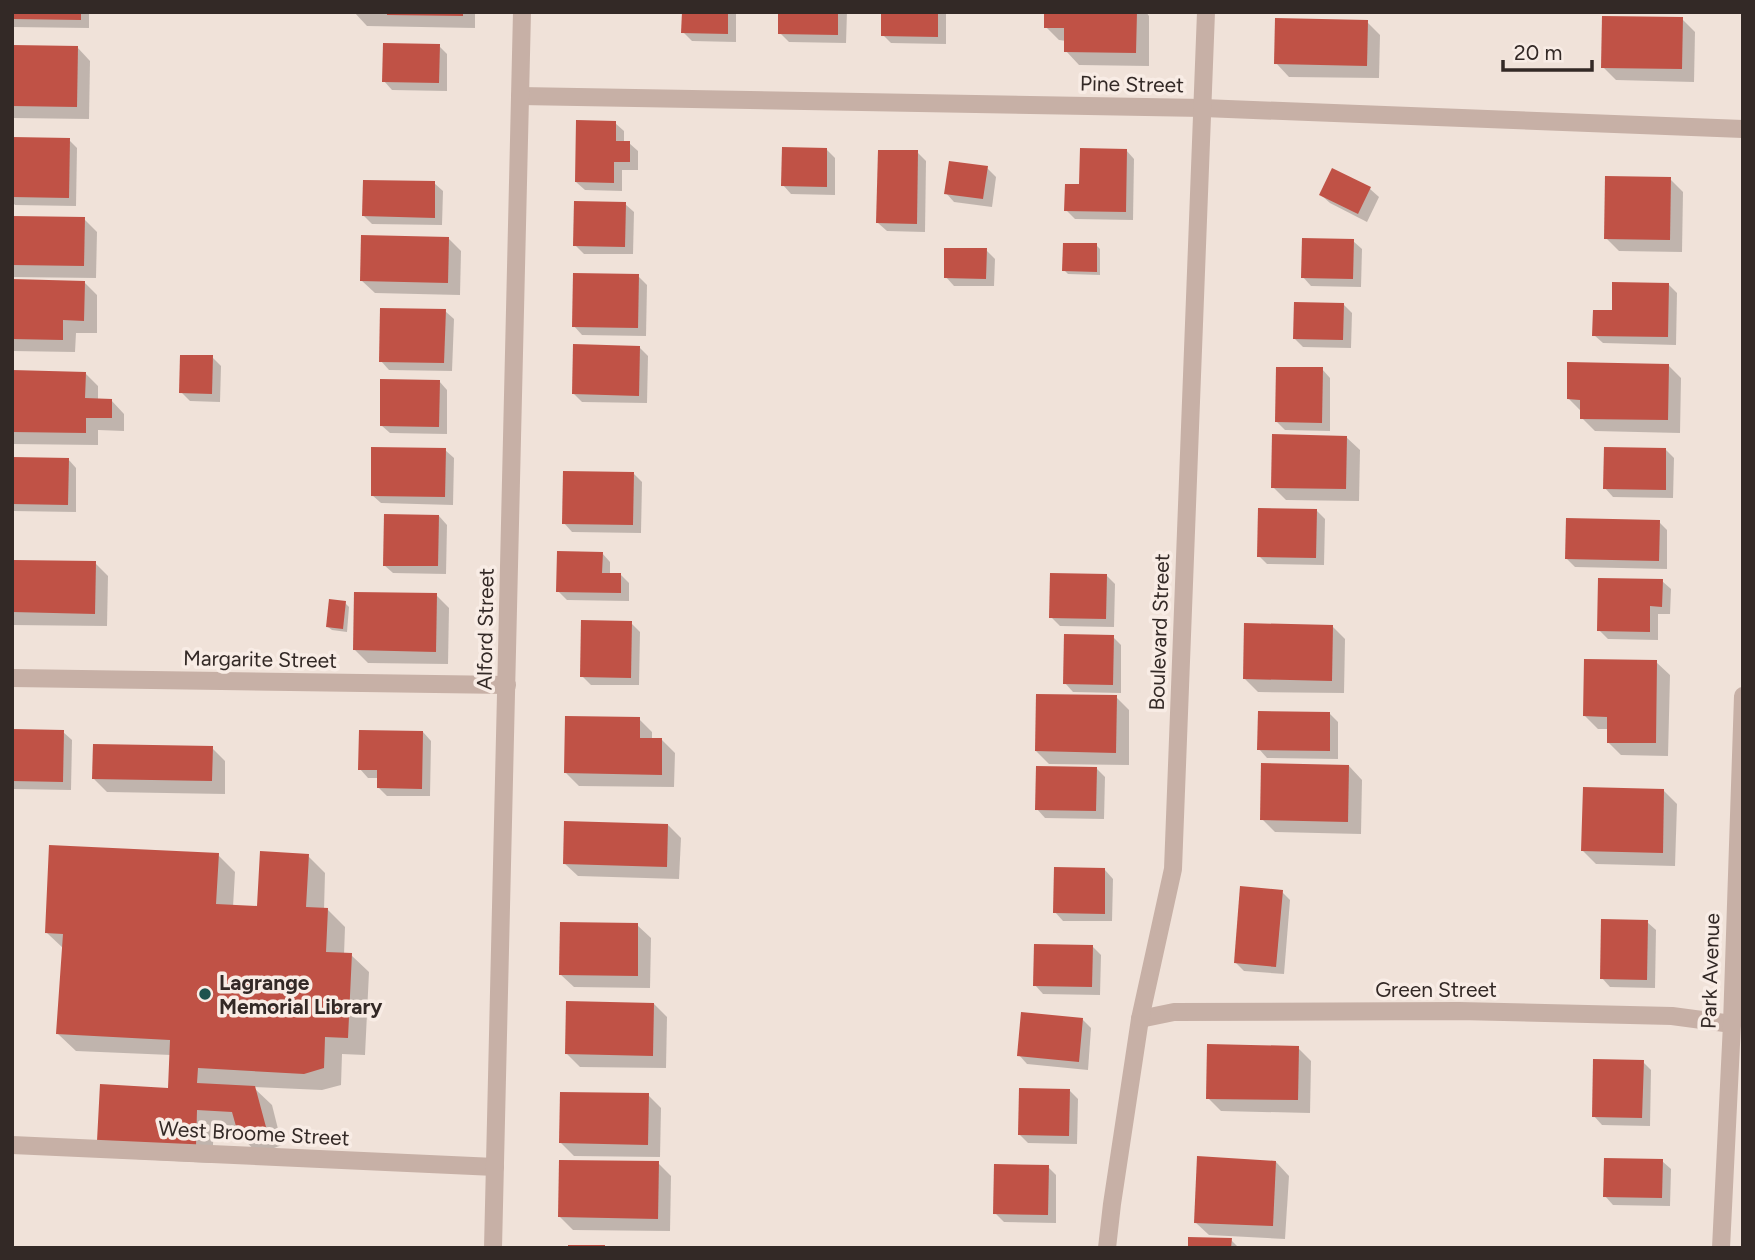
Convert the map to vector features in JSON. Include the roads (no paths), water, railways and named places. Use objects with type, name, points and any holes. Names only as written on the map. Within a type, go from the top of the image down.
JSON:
[{"type":"street","name":"Alford Street","points":[[493,1248],[522,12]]},
{"type":"street","name":"Boulevard Street","points":[[1107,1248],[1140,1018],[1173,869],[1206,12]]},
{"type":"street","name":"Pine Street","points":[[520,96],[1203,108],[1743,129]]},
{"type":"street","name":"Margarite Street","points":[[12,678],[507,685]]},
{"type":"street","name":"Park Avenue","points":[[1721,1248],[1743,696]]},
{"type":"street","name":"Green Street","points":[[1140,1018],[1174,1012],[1459,1011],[1672,1016],[1731,1024]]},
{"type":"street","name":"West Broome Street","points":[[12,1145],[495,1167]]},
{"type":"place","name":"Lagrange Memorial Library","points":[[205,994]]}]
